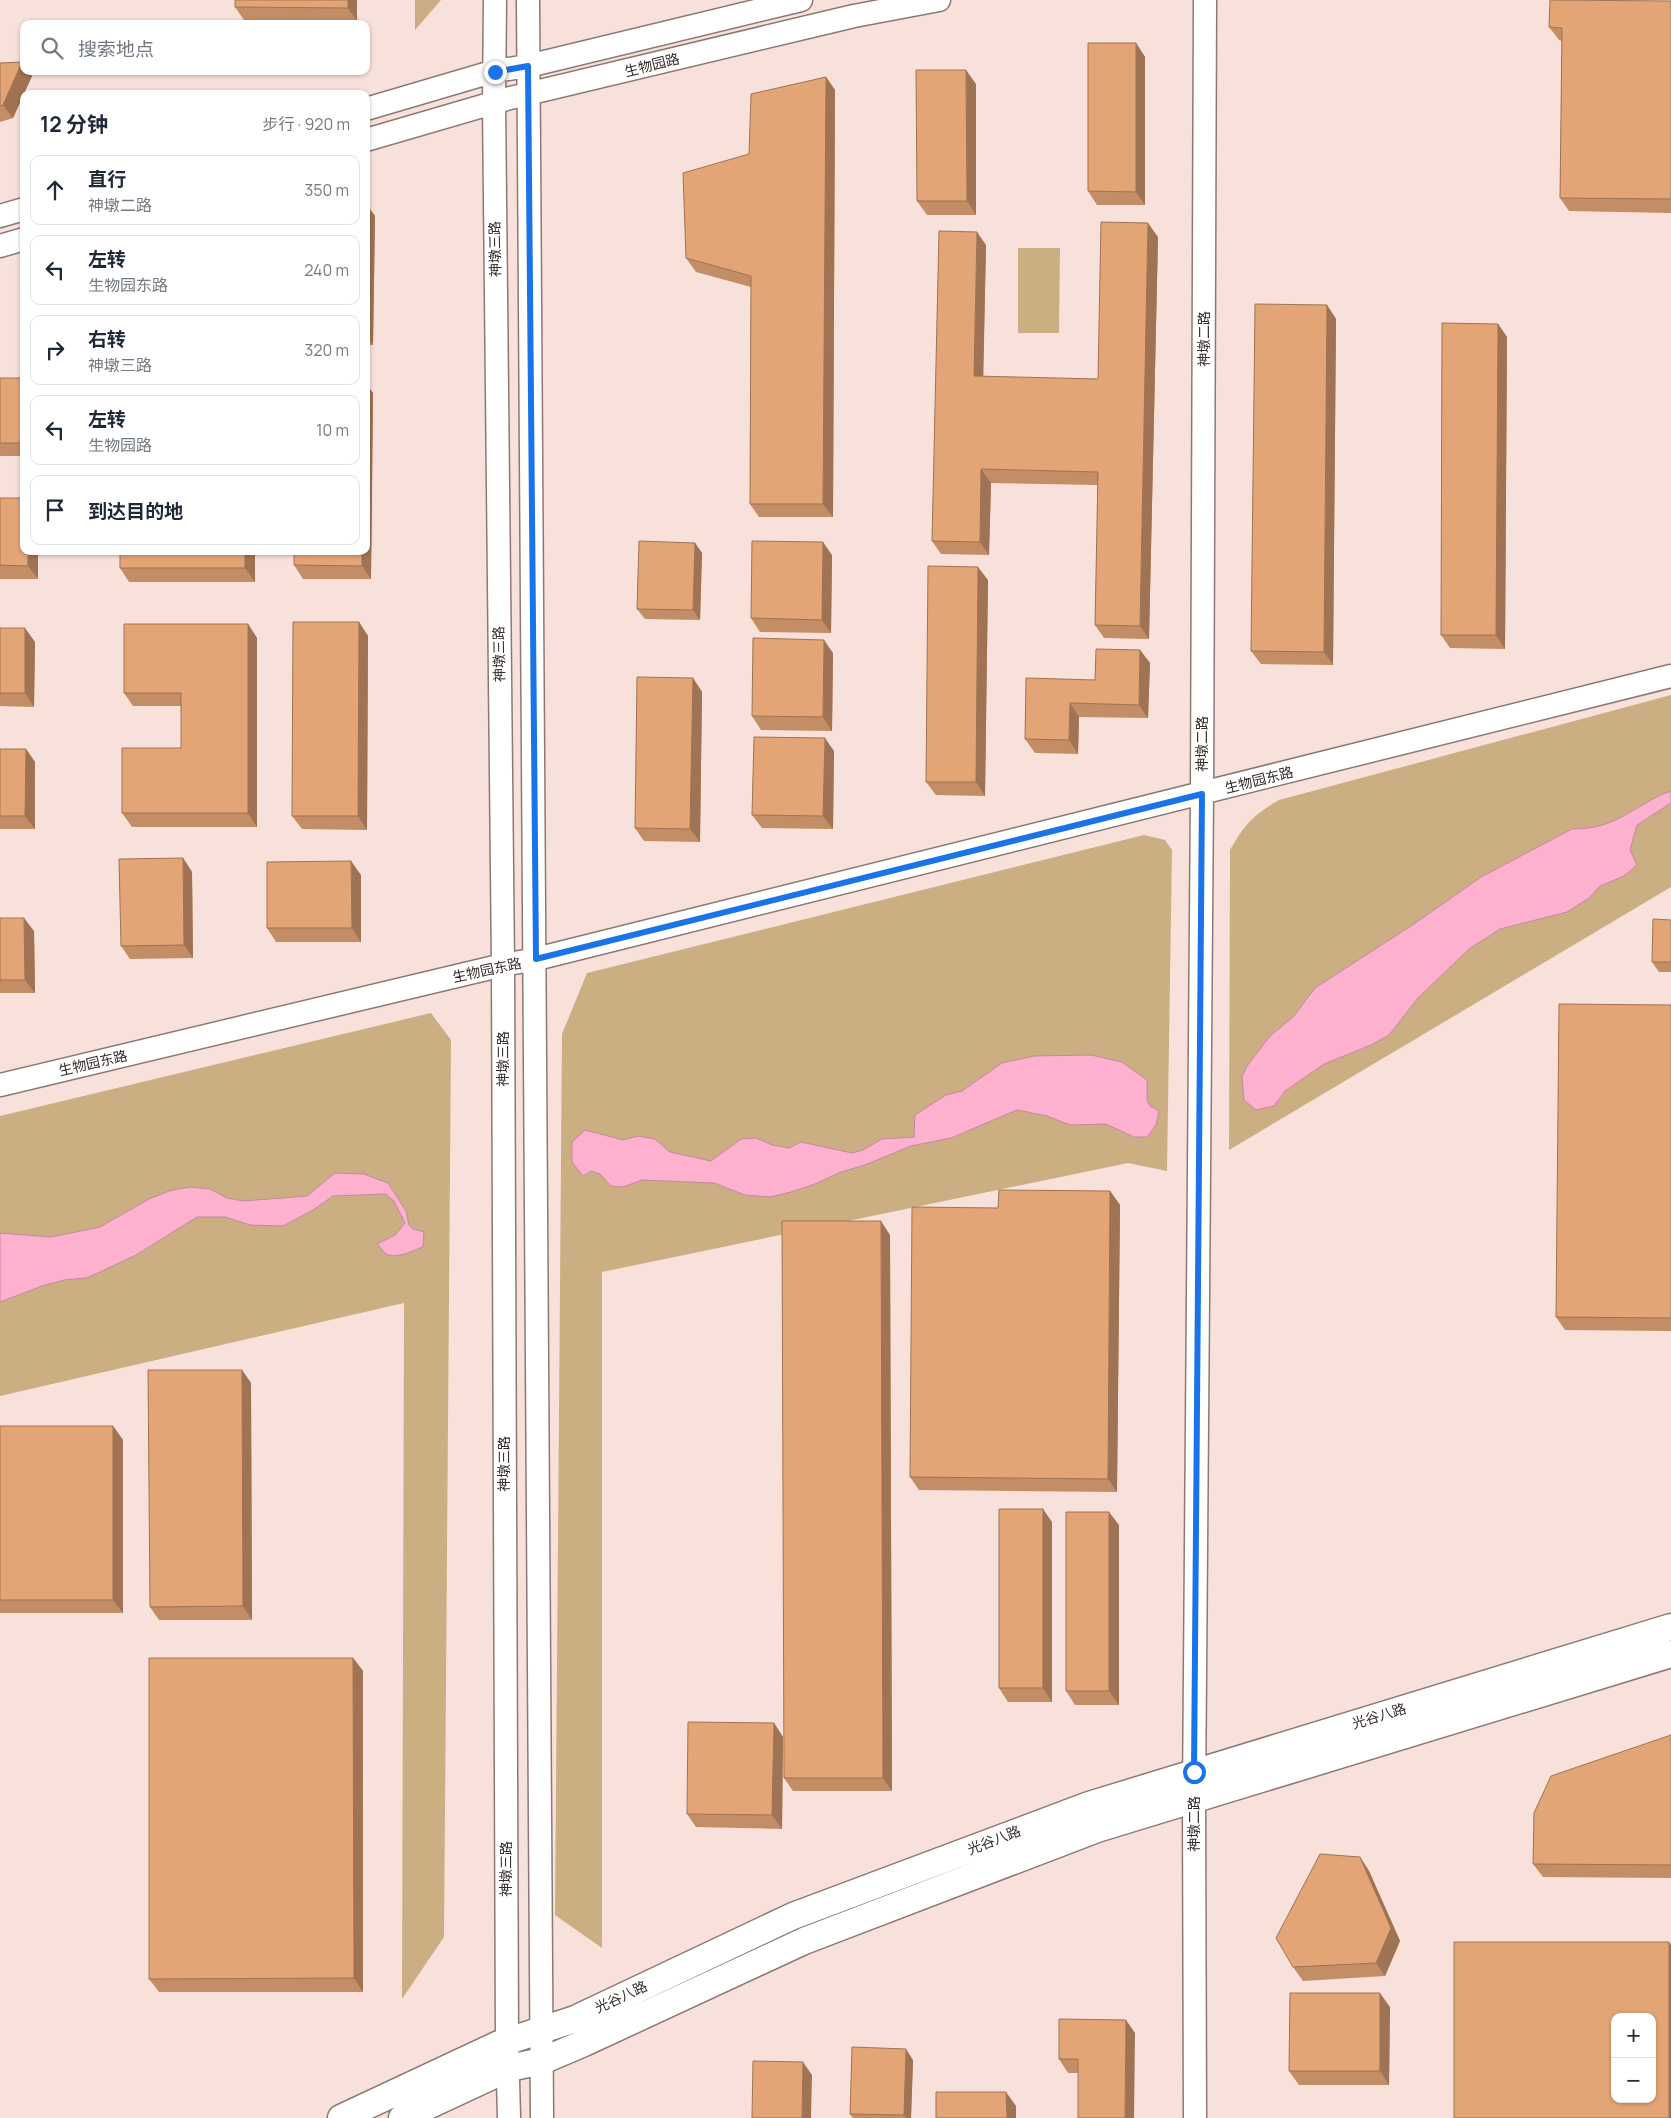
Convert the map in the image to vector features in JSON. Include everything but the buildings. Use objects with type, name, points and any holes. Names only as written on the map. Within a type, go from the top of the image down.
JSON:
[{"type":"main road","name":"光谷八路","points":[[341,2118],[507,2042],[575,2019],[793,1916],[1089,1804],[1671,1627]]},
{"type":"main road","name":"光谷八路","points":[[402,2118],[509,2068],[542,2061],[584,2043],[804,1941],[1097,1829],[1671,1654]]},
{"type":"street","name":"神墩三路","points":[[495,0],[494,103],[503,965],[507,2042],[509,2118]]},
{"type":"street","points":[[528,0],[536,959],[542,2118]]},
{"type":"street","name":"生物园路","points":[[370,108],[495,72],[528,66],[801,0]]},
{"type":"street","name":"生物园路","points":[[370,139],[494,103],[854,16],[939,0]]},
{"type":"street","name":"神墩二路","points":[[1196,2118],[1194,1772],[1202,794],[1205,0]]},
{"type":"street","points":[[0,216],[20,210]]},
{"type":"street","points":[[0,246],[20,240]]},
{"type":"street","name":"生物园东路","points":[[0,1085],[503,965],[536,959],[1671,676]]},
{"type":"shaded area","points":[[415,0],[441,0],[415,30]]},
{"type":"shaded area","points":[[1018,248],[1060,248],[1059,333],[1018,333]]},
{"type":"shaded area","points":[[1671,695],[1671,887],[1229,1150],[1230,850],[1250,821],[1262,810],[1279,800]]},
{"type":"shaded area","points":[[1671,791],[1671,803],[1637,825],[1630,850],[1637,865],[1624,876],[1600,886],[1589,898],[1567,912],[1500,929],[1469,949],[1418,998],[1389,1035],[1371,1045],[1324,1064],[1285,1091],[1274,1106],[1256,1110],[1244,1100],[1242,1077],[1247,1066],[1270,1036],[1293,1017],[1315,988],[1414,924],[1481,877],[1572,829],[1588,828],[1614,821]]},
{"type":"shaded area","points":[[1144,835],[1165,840],[1172,850],[1167,1171],[1128,1163],[602,1272],[602,1948],[555,1915],[562,1034],[587,973]]},
{"type":"shaded area","points":[[431,1013],[451,1040],[444,1937],[402,1999],[404,1303],[0,1396],[0,1116]]},
{"type":"shaded area","points":[[1091,1055],[1122,1062],[1147,1080],[1147,1100],[1150,1106],[1159,1111],[1156,1125],[1147,1137],[1134,1137],[1106,1124],[1070,1125],[1047,1116],[1017,1110],[951,1138],[911,1146],[865,1165],[841,1172],[815,1184],[770,1197],[745,1195],[714,1183],[642,1180],[623,1187],[611,1186],[600,1174],[591,1171],[583,1176],[572,1162],[572,1142],[585,1130],[623,1140],[638,1136],[655,1139],[670,1152],[711,1161],[741,1139],[756,1138],[772,1145],[789,1148],[801,1142],[852,1153],[863,1150],[882,1139],[914,1137],[915,1115],[946,1095],[962,1091],[1002,1063],[1034,1056]]},
{"type":"shaded area","points":[[335,1173],[364,1174],[388,1183],[406,1211],[409,1225],[413,1229],[424,1232],[423,1247],[393,1256],[385,1253],[377,1244],[395,1235],[405,1223],[394,1201],[386,1194],[333,1196],[313,1210],[283,1226],[250,1225],[225,1217],[197,1217],[136,1255],[100,1272],[86,1278],[64,1280],[42,1286],[0,1302],[0,1233],[51,1237],[100,1227],[149,1199],[169,1191],[189,1187],[210,1189],[227,1198],[243,1201],[307,1196]]},
{"type":"route","points":[[495,72],[528,66],[536,959],[1202,794],[1194,1772]]}]
